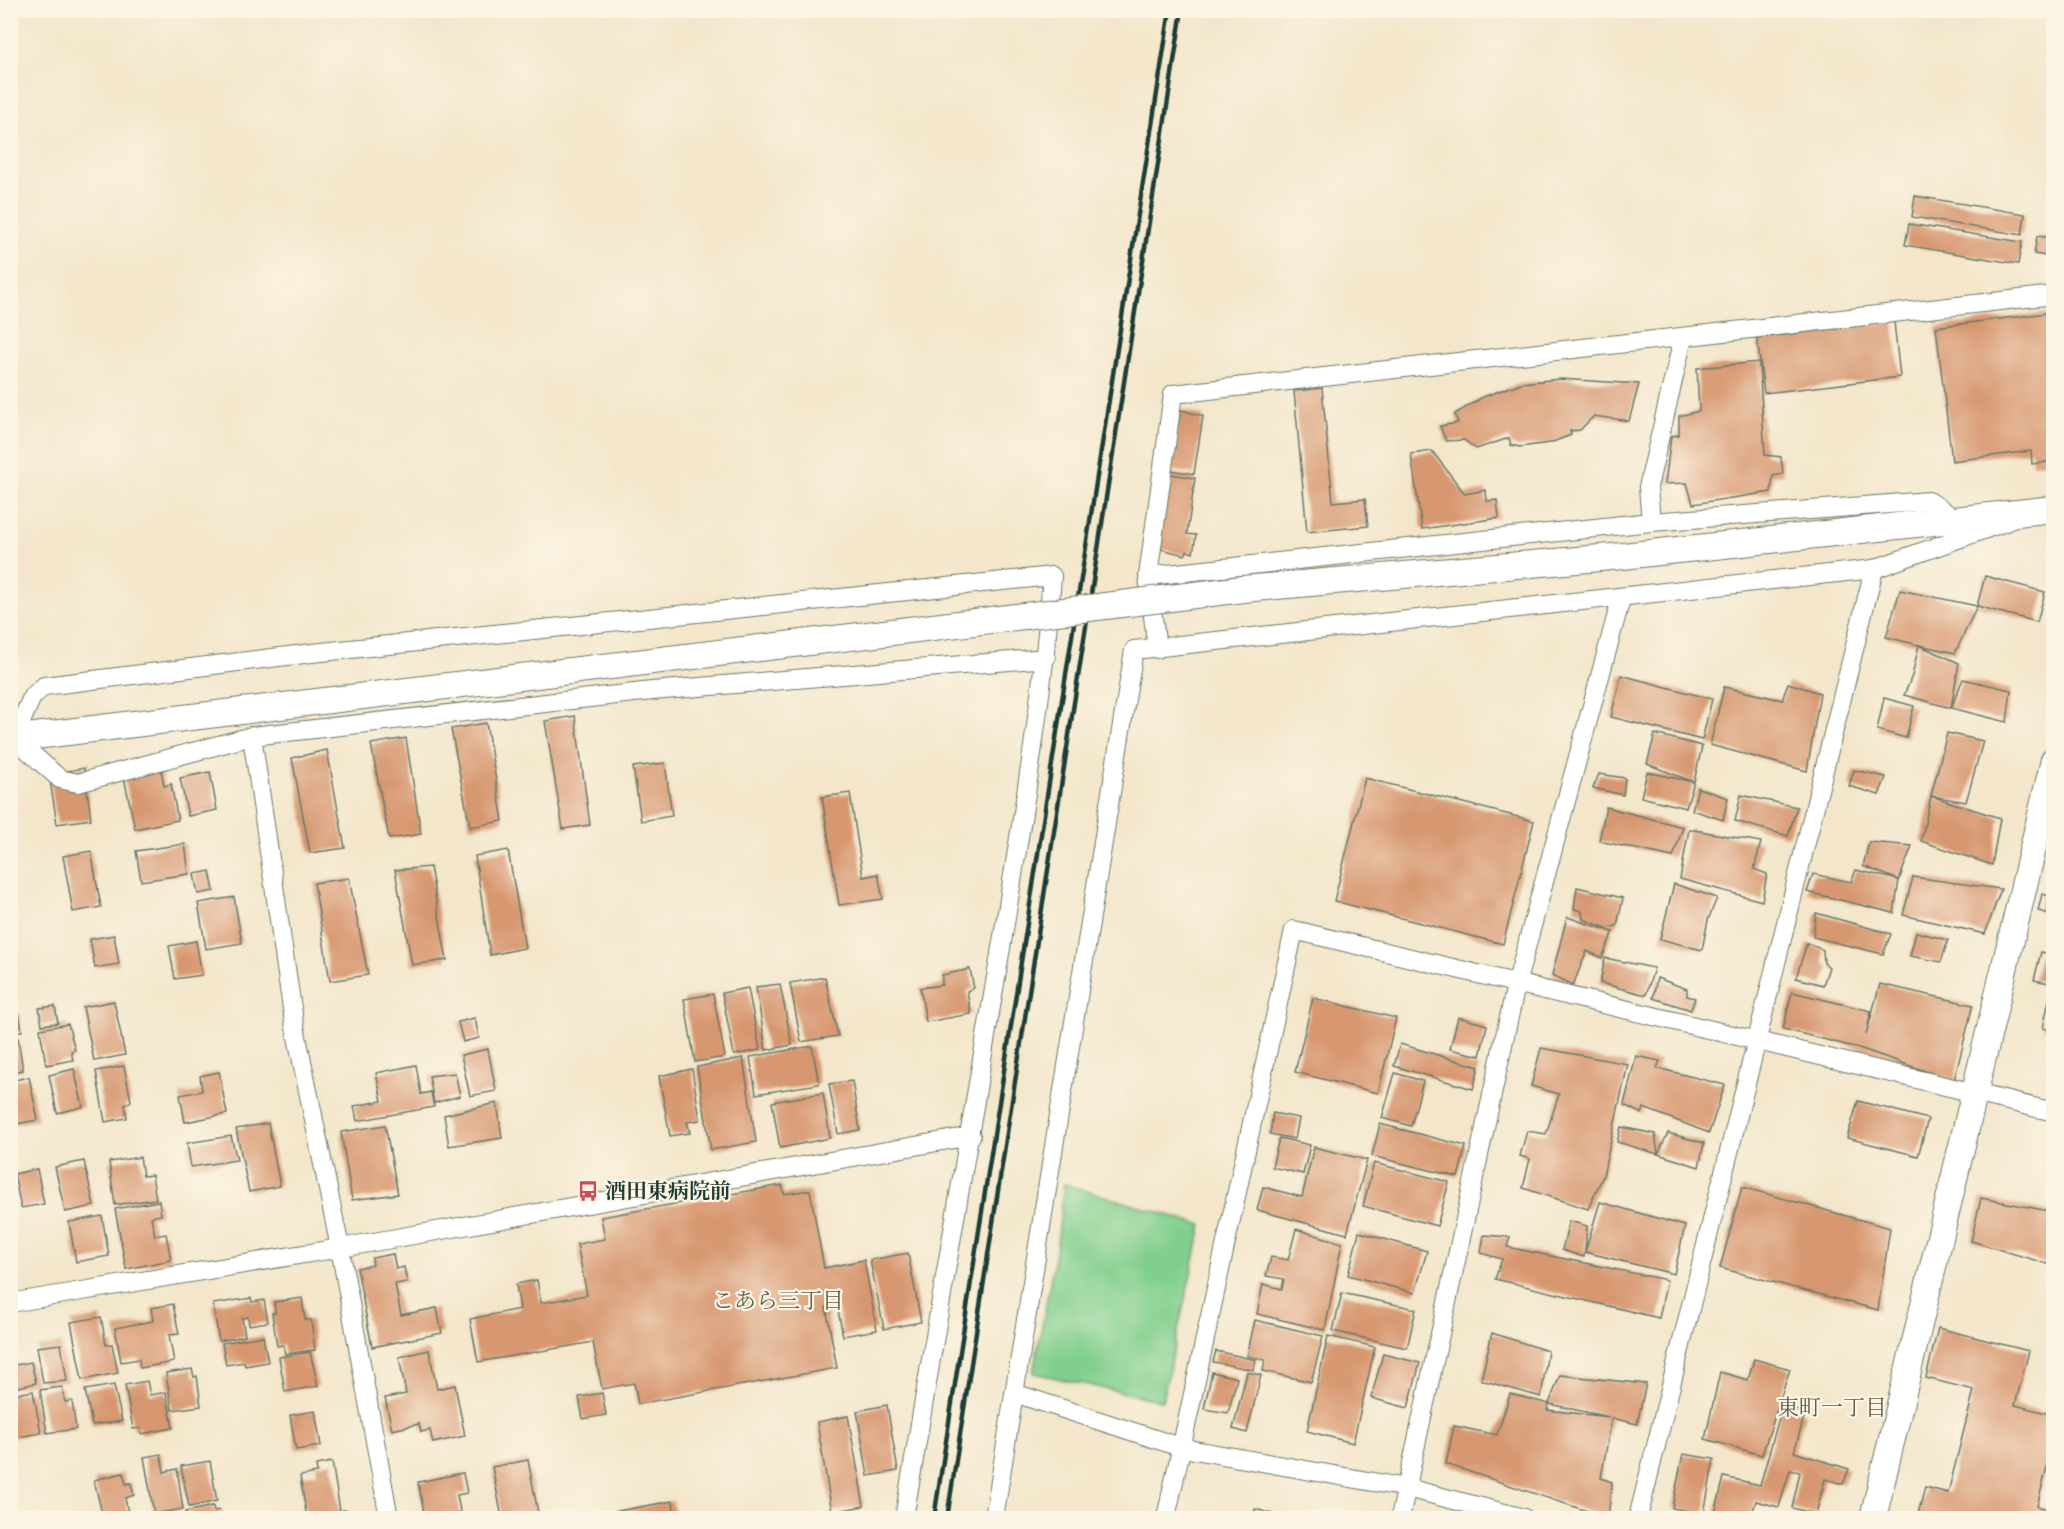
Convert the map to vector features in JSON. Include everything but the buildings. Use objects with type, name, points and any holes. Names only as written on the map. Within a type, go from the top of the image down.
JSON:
[{"type":"street","points":[[1156,649],[1148,576],[1173,394],[2054,295]]},
{"type":"street","points":[[1651,522],[1648,487],[1683,338]]},
{"type":"street","points":[[1148,576],[1651,522],[1929,501],[1958,521]]},
{"type":"street","points":[[12,739],[1243,589],[1634,555],[2043,510]]},
{"type":"street","points":[[994,1518],[1134,650],[1621,599],[1874,569],[2043,510]]},
{"type":"street","points":[[1638,1518],[1874,569]]},
{"type":"street","points":[[12,739],[32,697],[44,686],[312,653],[1052,576],[1046,658],[971,1137],[904,1518]]},
{"type":"street","points":[[1400,1518],[1516,985],[1621,599]]},
{"type":"street","points":[[12,739],[60,779],[78,783],[252,736],[652,691],[1046,658]]},
{"type":"street","points":[[252,736],[294,1022],[340,1248],[389,1518]]},
{"type":"street","points":[[1874,1518],[2054,760]]},
{"type":"street","points":[[1166,1518],[1294,930],[2054,1112]]},
{"type":"street","points":[[10,1303],[340,1248],[971,1137]]},
{"type":"street","points":[[1014,1393],[1183,1448],[1407,1488],[1524,1518]]},
{"type":"green space","points":[[1064,1184],[1202,1225],[1162,1401],[1033,1373],[1056,1251]]},
{"type":"railway","points":[[934,1518],[1170,10]]},
{"type":"railway","points":[[947,1518],[1182,10]]},
{"type":"place","name":"酒田東病院前","points":[[588,1191]]},
{"type":"district","name":"こあら三丁目","points":[[778,1300]]},
{"type":"district","name":"東町一丁目","points":[[1832,1407]]}]
